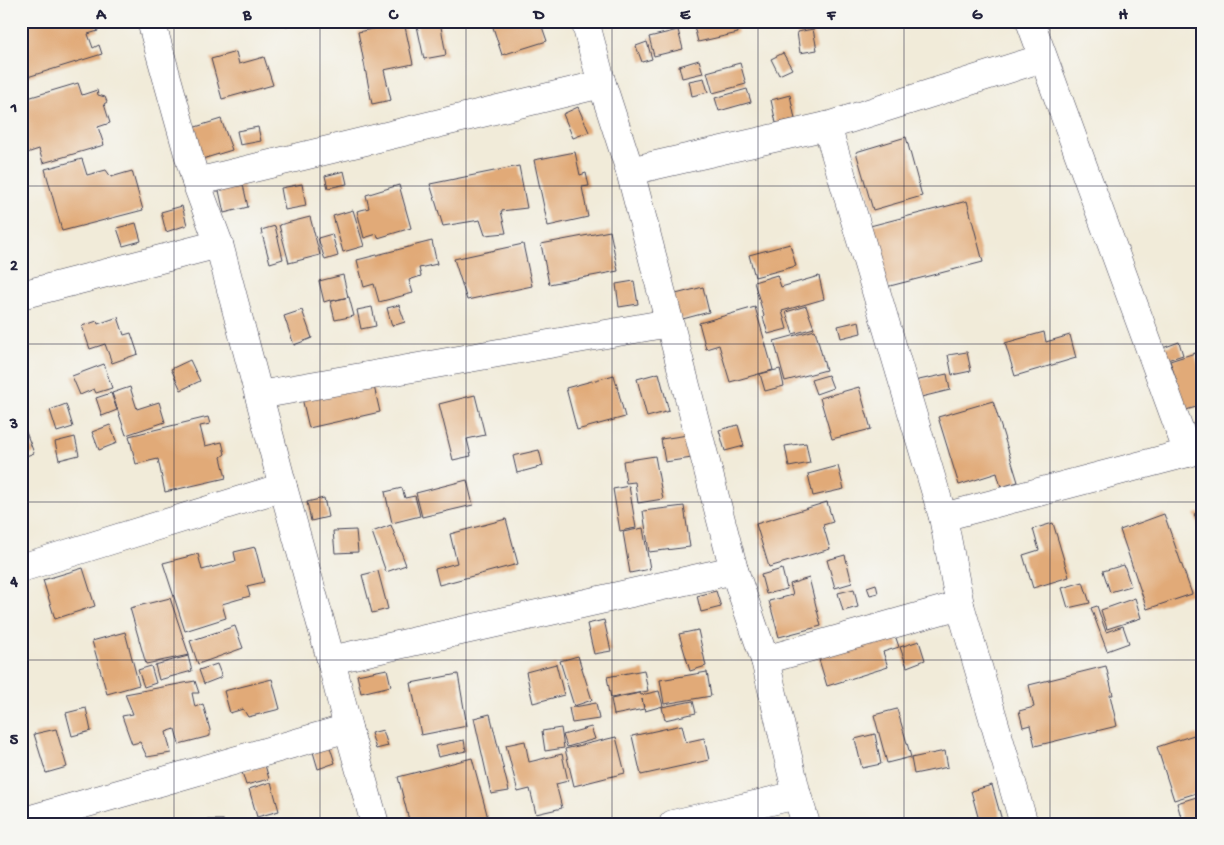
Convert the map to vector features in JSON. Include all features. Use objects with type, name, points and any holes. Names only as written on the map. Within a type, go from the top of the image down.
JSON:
[{"type":"street","points":[[151,21],[196,182],[219,244],[375,824]]},
{"type":"street","points":[[585,21],[602,84],[630,171],[734,570],[765,660],[806,824]]},
{"type":"street","points":[[943,517],[1196,451],[1030,21]]},
{"type":"street","points":[[630,171],[827,126],[1043,58]]},
{"type":"street","points":[[196,182],[602,84]]},
{"type":"street","points":[[827,126],[943,517],[960,604],[1024,824]]},
{"type":"street","points":[[21,295],[219,244]]},
{"type":"street","points":[[260,395],[669,323]]},
{"type":"street","points":[[21,568],[283,487]]},
{"type":"street","points":[[331,660],[734,570]]},
{"type":"street","points":[[765,660],[960,604]]},
{"type":"street","points":[[21,822],[348,728]]},
{"type":"street","points":[[673,824],[798,795]]},
{"type":"building","points":[[21,21],[95,21],[98,31],[88,34],[93,48],[99,45],[102,54],[21,79]]},
{"type":"building","points":[[285,21],[304,21],[304,22],[286,26]]},
{"type":"building","points":[[416,21],[440,21],[446,55],[424,59]]},
{"type":"building","points":[[491,21],[540,21],[547,41],[502,55]]},
{"type":"building","points":[[714,21],[735,21],[738,33],[698,42],[694,26]]},
{"type":"building","points":[[404,22],[413,64],[384,70],[391,100],[372,104],[358,32]]},
{"type":"building","points":[[813,29],[817,50],[800,53],[797,32]]},
{"type":"building","points":[[678,30],[683,49],[654,56],[649,37]]},
{"type":"building","points":[[647,42],[652,59],[642,62],[636,46]]},
{"type":"building","points":[[236,52],[239,64],[264,57],[273,85],[222,99],[211,59]]},
{"type":"building","points":[[783,53],[792,69],[779,75],[771,59]]},
{"type":"building","points":[[699,60],[703,73],[682,78],[679,66]]},
{"type":"building","points":[[740,63],[746,84],[713,93],[707,72]]},
{"type":"building","points":[[704,78],[708,92],[692,96],[689,81]]},
{"type":"building","points":[[78,83],[82,95],[97,90],[98,95],[105,97],[107,102],[104,104],[110,123],[98,127],[104,145],[43,163],[39,149],[21,155],[21,100]]},
{"type":"building","points":[[747,89],[751,102],[719,111],[715,98]]},
{"type":"building","points":[[790,95],[795,119],[776,123],[771,100]]},
{"type":"building","points":[[578,107],[589,132],[573,138],[563,114]]},
{"type":"building","points":[[221,119],[232,150],[196,161],[186,130]]},
{"type":"building","points":[[258,127],[261,141],[240,145],[237,131]]},
{"type":"building","points":[[906,137],[922,196],[873,210],[856,152]]},
{"type":"building","points":[[575,152],[580,175],[586,173],[589,186],[582,187],[588,217],[548,226],[534,160]]},
{"type":"building","points":[[82,159],[87,175],[106,170],[111,177],[132,171],[143,210],[62,231],[45,169]]},
{"type":"building","points":[[519,166],[527,208],[501,211],[506,233],[485,235],[480,220],[443,226],[430,184]]},
{"type":"building","points":[[344,171],[347,184],[328,188],[325,176]]},
{"type":"building","points":[[242,180],[248,207],[224,213],[218,186]]},
{"type":"building","points":[[302,184],[306,206],[285,210],[281,188]]},
{"type":"building","points":[[399,185],[411,228],[378,238],[377,234],[364,238],[357,211],[369,208],[366,195]]},
{"type":"building","points":[[967,201],[983,262],[886,287],[870,226]]},
{"type":"building","points":[[182,206],[187,225],[166,232],[161,212]]},
{"type":"building","points":[[353,210],[364,246],[343,252],[333,216]]},
{"type":"building","points":[[310,217],[320,255],[289,263],[279,225]]},
{"type":"building","points":[[136,223],[141,241],[123,246],[117,228]]},
{"type":"building","points":[[275,226],[283,259],[270,263],[261,230]]},
{"type":"building","points":[[610,231],[618,271],[549,284],[541,244]]},
{"type":"building","points":[[332,234],[338,256],[325,260],[318,238]]},
{"type":"building","points":[[432,241],[437,264],[419,268],[421,276],[409,280],[413,293],[379,302],[374,284],[364,287],[357,260]]},
{"type":"building","points":[[523,244],[532,286],[467,300],[454,259]]},
{"type":"building","points":[[790,244],[796,266],[755,277],[749,255]]},
{"type":"building","points":[[343,275],[348,297],[332,301],[349,297],[354,316],[335,320],[330,300],[324,302],[319,281]]},
{"type":"building","points":[[777,275],[781,287],[819,276],[824,299],[782,311],[787,329],[768,334],[754,282]]},
{"type":"building","points":[[634,281],[638,304],[619,307],[616,284]]},
{"type":"building","points":[[703,287],[709,312],[675,321],[668,296]]},
{"type":"building","points":[[399,305],[405,322],[392,326],[387,308]]},
{"type":"building","points":[[806,306],[814,328],[793,334],[786,312]]},
{"type":"building","points":[[372,307],[376,326],[361,329],[357,310]]},
{"type":"building","points":[[755,307],[773,370],[730,382],[719,345],[706,349],[699,323]]},
{"type":"building","points":[[302,310],[312,338],[294,345],[284,316]]},
{"type":"building","points":[[118,317],[124,335],[131,333],[138,354],[112,363],[105,344],[90,349],[82,326],[97,321],[98,324]]},
{"type":"building","points":[[859,321],[861,333],[841,338],[838,326]]},
{"type":"building","points":[[815,330],[826,370],[785,381],[774,341]]},
{"type":"building","points":[[1044,332],[1046,342],[1070,335],[1076,358],[1015,376],[1005,343]]},
{"type":"building","points":[[1179,342],[1183,355],[1164,361],[1160,349]]},
{"type":"building","points":[[967,352],[971,371],[952,375],[948,355]]},
{"type":"building","points":[[1195,353],[1200,371],[1203,370],[1203,405],[1186,410],[1170,361]]},
{"type":"building","points":[[190,360],[200,381],[181,390],[171,369]]},
{"type":"building","points":[[104,364],[112,388],[96,393],[94,389],[80,395],[72,376]]},
{"type":"building","points":[[780,369],[784,386],[765,391],[760,374]]},
{"type":"building","points":[[659,373],[669,411],[647,417],[637,379]]},
{"type":"building","points":[[947,374],[950,390],[917,398],[914,381]]},
{"type":"building","points":[[614,375],[625,417],[577,430],[566,388]]},
{"type":"building","points":[[828,375],[833,388],[816,394],[811,380]]},
{"type":"building","points":[[373,382],[380,412],[309,428],[302,398]]},
{"type":"building","points":[[130,387],[137,409],[159,402],[165,422],[126,435],[112,393]]},
{"type":"building","points":[[859,387],[871,429],[832,439],[820,398]]},
{"type":"building","points":[[111,393],[117,410],[102,416],[96,398]]},
{"type":"building","points":[[475,395],[485,435],[467,439],[471,456],[453,460],[439,404]]},
{"type":"building","points":[[993,401],[1018,482],[1001,487],[997,473],[959,485],[938,417]]},
{"type":"building","points":[[66,404],[73,427],[57,432],[50,410]]},
{"type":"building","points":[[208,417],[210,424],[200,426],[205,446],[222,442],[225,454],[221,457],[226,478],[165,492],[158,459],[136,464],[129,436]]},
{"type":"building","points":[[21,419],[34,453],[21,458]]},
{"type":"building","points":[[1203,421],[1203,441],[1196,423]]},
{"type":"building","points":[[110,425],[117,443],[99,450],[92,432]]},
{"type":"building","points":[[738,425],[744,446],[725,451],[719,430]]},
{"type":"building","points":[[688,435],[692,458],[665,462],[661,439]]},
{"type":"building","points":[[75,437],[79,455],[59,460],[55,442]]},
{"type":"building","points":[[806,443],[810,463],[789,467],[785,446]]},
{"type":"building","points":[[539,450],[543,466],[517,473],[513,456]]},
{"type":"building","points":[[655,456],[663,499],[638,503],[635,482],[626,483],[623,461]]},
{"type":"building","points":[[838,466],[844,489],[813,496],[808,474]]},
{"type":"building","points":[[467,480],[473,505],[422,517],[416,493]]},
{"type":"building","points":[[629,486],[636,528],[620,531],[613,489]]},
{"type":"building","points":[[402,488],[405,498],[415,496],[420,516],[392,523],[385,492]]},
{"type":"building","points":[[324,498],[328,517],[311,521],[307,502]]},
{"type":"building","points":[[827,502],[833,522],[823,525],[830,549],[769,567],[756,524]]},
{"type":"building","points":[[684,506],[690,547],[649,552],[643,511]]},
{"type":"building","points":[[1203,512],[1203,534],[1201,534],[1194,514]]},
{"type":"building","points":[[21,514],[28,533],[21,535]]},
{"type":"building","points":[[1164,514],[1192,594],[1147,609],[1120,530]]},
{"type":"building","points":[[506,519],[518,564],[439,585],[435,569],[457,563],[450,534]]},
{"type":"building","points":[[1053,523],[1069,577],[1033,588],[1023,555],[1039,550],[1033,529]]},
{"type":"building","points":[[391,525],[406,565],[386,572],[372,532]]},
{"type":"building","points":[[643,528],[650,569],[630,573],[623,532]]},
{"type":"building","points":[[356,530],[358,552],[335,553],[333,531]]},
{"type":"building","points":[[255,547],[264,582],[247,586],[250,596],[222,604],[226,618],[185,631],[163,563],[198,554],[202,570],[236,561],[234,552]]},
{"type":"building","points":[[845,555],[852,583],[835,588],[827,560]]},
{"type":"building","points":[[1124,565],[1131,586],[1110,592],[1103,571]]},
{"type":"building","points":[[83,568],[95,606],[55,619],[43,580]]},
{"type":"building","points":[[782,569],[787,589],[766,594],[761,575]]},
{"type":"building","points":[[378,571],[388,609],[372,613],[362,575]]},
{"type":"building","points":[[809,578],[821,626],[779,637],[769,601],[793,595],[790,584]]},
{"type":"building","points":[[1083,582],[1090,603],[1068,608],[1062,588]]},
{"type":"building","points":[[876,584],[878,593],[870,595],[867,587]]},
{"type":"building","points":[[854,589],[858,607],[843,611],[838,593]]},
{"type":"building","points":[[716,591],[721,607],[701,612],[697,596]]},
{"type":"building","points":[[170,598],[189,655],[146,664],[130,608]]},
{"type":"building","points":[[1135,598],[1141,618],[1107,629],[1101,610]]},
{"type":"building","points":[[1097,606],[1106,632],[1123,626],[1129,643],[1107,651],[1091,608]]},
{"type":"building","points":[[604,620],[611,651],[594,654],[587,624]]},
{"type":"building","points":[[235,626],[243,648],[198,664],[190,641]]},
{"type":"building","points":[[893,629],[899,647],[883,652],[888,667],[827,686],[817,653]]},
{"type":"building","points":[[698,630],[706,666],[690,671],[679,634]]},
{"type":"building","points":[[125,632],[139,685],[107,694],[92,641]]},
{"type":"building","points":[[919,641],[925,660],[907,667],[900,647]]},
{"type":"building","points":[[188,656],[192,671],[159,680],[155,665]]},
{"type":"building","points":[[578,656],[592,700],[574,706],[560,661]]},
{"type":"building","points":[[217,664],[222,677],[204,684],[199,670]]},
{"type":"building","points":[[556,664],[564,695],[533,703],[526,672]]},
{"type":"building","points":[[151,666],[156,683],[144,687],[138,670]]},
{"type":"building","points":[[1106,666],[1113,695],[1110,695],[1117,726],[1035,746],[1030,725],[1023,727],[1019,711],[1034,707],[1029,685]]},
{"type":"building","points":[[387,669],[391,686],[361,693],[357,675]]},
{"type":"building","points":[[644,670],[648,691],[611,698],[607,677]]},
{"type":"building","points":[[707,672],[711,696],[664,704],[660,680]]},
{"type":"building","points":[[458,674],[467,726],[421,735],[411,683]]},
{"type":"building","points":[[272,679],[280,709],[248,717],[243,709],[230,713],[224,691]]},
{"type":"building","points":[[195,681],[199,693],[192,693],[195,707],[203,704],[210,736],[179,744],[175,729],[166,732],[171,753],[147,757],[140,742],[132,744],[122,716],[133,714],[125,694]]},
{"type":"building","points":[[659,691],[663,706],[645,711],[642,699],[644,709],[614,715],[611,699]]},
{"type":"building","points":[[693,701],[696,713],[665,720],[662,707]]},
{"type":"building","points":[[596,703],[599,719],[572,723],[569,708]]},
{"type":"building","points":[[86,708],[91,731],[72,736],[66,713]]},
{"type":"building","points":[[897,709],[911,757],[887,763],[874,715]]},
{"type":"building","points":[[490,714],[509,791],[491,794],[474,718]]},
{"type":"building","points":[[682,725],[686,742],[704,738],[709,760],[641,775],[632,736]]},
{"type":"building","points":[[591,727],[595,739],[567,747],[563,735]]},
{"type":"building","points":[[561,728],[564,748],[545,751],[542,731]]},
{"type":"building","points":[[56,729],[67,767],[46,773],[34,734]]},
{"type":"building","points":[[383,730],[388,746],[376,749],[371,733]]},
{"type":"building","points":[[875,734],[881,764],[862,768],[855,739]]},
{"type":"building","points":[[1197,734],[1203,750],[1203,791],[1174,800],[1157,747]]},
{"type":"building","points":[[616,737],[625,773],[574,786],[565,749]]},
{"type":"building","points":[[464,740],[466,751],[438,757],[435,746]]},
{"type":"building","points":[[525,741],[529,762],[562,754],[568,781],[556,784],[562,808],[536,814],[530,789],[518,792],[506,745]]},
{"type":"building","points":[[330,747],[335,763],[318,769],[313,752]]},
{"type":"building","points":[[945,751],[948,767],[914,774],[911,758]]},
{"type":"building","points":[[472,758],[488,818],[466,824],[410,824],[398,777]]},
{"type":"building","points":[[265,765],[269,779],[246,785],[242,772]]},
{"type":"building","points":[[271,782],[279,811],[257,817],[249,789]]},
{"type":"building","points":[[992,785],[1003,824],[980,824],[971,791]]},
{"type":"building","points":[[1203,795],[1203,819],[1183,824],[1177,803]]},
{"type":"building","points":[[205,820],[223,820],[223,824],[205,824]]},
{"type":"building","points":[[319,820],[320,824],[307,824],[307,823]]}]
